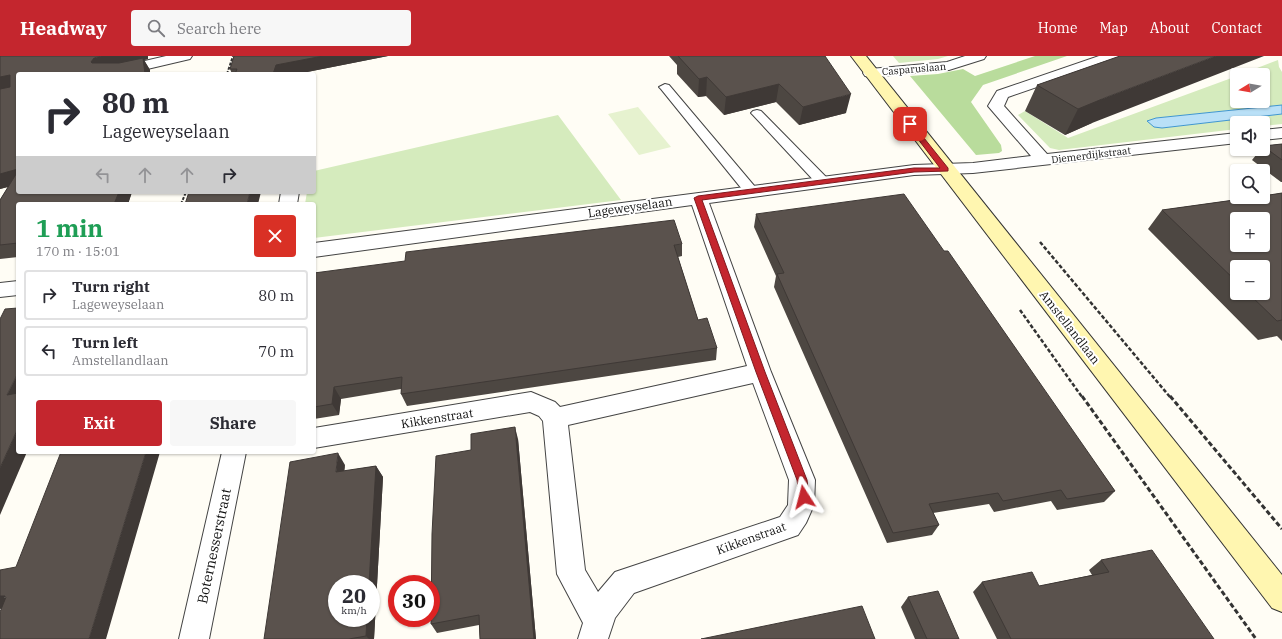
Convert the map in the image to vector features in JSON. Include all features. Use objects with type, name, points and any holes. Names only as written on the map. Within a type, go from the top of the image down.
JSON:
[{"type":"main road","name":"Amstellandlaan","points":[[864,65],[1282,598]]},
{"type":"street","points":[[116,72],[185,56]]},
{"type":"street","name":"Casparuslaan","points":[[864,65],[949,66],[979,56]]},
{"type":"street","points":[[1043,160],[996,106],[1002,94],[1113,56]]},
{"type":"street","points":[[1270,134],[1282,133]]},
{"type":"street","name":"Diemerdijkstraat","points":[[946,170],[1230,139]]},
{"type":"street","name":"Lageweyselaan","points":[[316,250],[914,170],[946,170]]},
{"type":"street","name":"Kikkenstraat","points":[[596,629],[609,599],[625,582],[789,526],[799,513],[804,497],[802,480],[760,372],[698,198]]},
{"type":"street","points":[[0,290],[16,288]]},
{"type":"street","points":[[555,418],[760,372]]},
{"type":"street","name":"Kikkenstraat","points":[[316,438],[531,402],[547,409],[555,418],[571,574],[596,629]]},
{"type":"street","name":"Boternesserstraat","points":[[194,639],[234,454]]},
{"type":"lane","points":[[665,87],[751,191]]},
{"type":"lane","points":[[757,113],[823,182]]},
{"type":"path","points":[[228,72],[233,56]]},
{"type":"path","points":[[1036,237],[1282,530]]},
{"type":"path","points":[[1016,305],[1256,639]]},
{"type":"green space","points":[[893,56],[948,56],[938,59],[899,63]]},
{"type":"green space","points":[[1035,56],[1067,56],[983,85],[971,102],[1001,145],[1002,151],[999,153],[976,155],[910,76],[938,74],[963,69],[975,76]]},
{"type":"green space","points":[[1278,60],[1279,67],[1282,72],[1282,105],[1270,106],[1270,68],[1257,68]]},
{"type":"green space","points":[[1230,79],[1230,108],[1253,108],[1156,118],[1162,128],[1230,120],[1230,130],[1059,150],[1050,148],[1018,115],[1025,111],[1068,138]]},
{"type":"green space","points":[[638,107],[671,147],[639,155],[608,114]]},
{"type":"green space","points":[[1282,114],[1282,124],[1270,125],[1270,116],[1265,116]]},
{"type":"green space","points":[[558,115],[621,200],[316,238],[316,202],[305,202],[307,194],[316,194],[316,171]]},
{"type":"water","points":[[1282,105],[1282,114],[1265,116],[1230,116],[1230,120],[1162,128],[1154,127],[1147,121],[1156,118],[1253,108],[1270,108],[1270,106]]},
{"type":"building","points":[[0,56],[101,56],[94,58],[91,62],[92,63],[119,63],[143,58],[145,72],[16,72],[16,170],[0,174],[0,89],[10,87],[10,75],[0,77]]},
{"type":"building","points":[[234,56],[323,56],[276,65],[274,72],[236,72],[237,69],[230,69]]},
{"type":"building","points":[[678,56],[825,56],[851,94],[803,107],[779,84],[726,97],[707,77],[699,79]]},
{"type":"building","points":[[1120,56],[1216,56],[1078,109],[1037,85]]},
{"type":"building","points":[[1282,144],[1282,160],[1270,151],[1270,145]]},
{"type":"building","points":[[16,174],[16,194],[118,194],[115,202],[16,202],[16,243],[0,245],[0,200]]},
{"type":"building","points":[[1282,193],[1282,320],[1277,321],[1255,300],[1270,300],[1270,260],[1230,260],[1230,275],[1162,210],[1230,201],[1230,204],[1270,204],[1270,195]]},
{"type":"building","points":[[188,194],[250,194],[248,202],[186,202]]},
{"type":"building","points":[[904,194],[944,251],[948,251],[1115,491],[1067,499],[1061,490],[1003,501],[998,493],[929,504],[939,525],[893,533],[777,274],[784,273],[756,214]]},
{"type":"building","points":[[674,220],[682,244],[674,245],[698,320],[707,318],[717,348],[401,394],[402,377],[334,387],[332,404],[316,407],[316,273],[405,261],[406,252]]},
{"type":"building","points":[[16,308],[16,377],[7,395],[16,393],[16,432],[0,468],[0,319],[5,309]]},
{"type":"building","points":[[515,427],[534,639],[480,639],[479,615],[440,622],[440,575],[432,575],[436,456],[471,450],[471,434]]},
{"type":"building","points":[[338,453],[336,472],[376,466],[370,575],[328,575],[328,627],[366,627],[366,636],[349,639],[264,639],[290,462]]},
{"type":"building","points":[[60,454],[145,454],[89,639],[0,639],[0,612],[6,597],[0,596],[0,570],[16,567]]},
{"type":"building","points":[[1152,550],[1214,639],[1011,639],[982,582],[1032,572],[1039,586],[1109,572],[1101,560]]},
{"type":"building","points":[[938,591],[959,639],[927,639],[908,597]]},
{"type":"building","points":[[862,606],[875,639],[701,639]]},
{"type":"route","points":[[804,497],[802,480],[760,372],[698,198],[914,170],[946,170],[910,124]]}]
